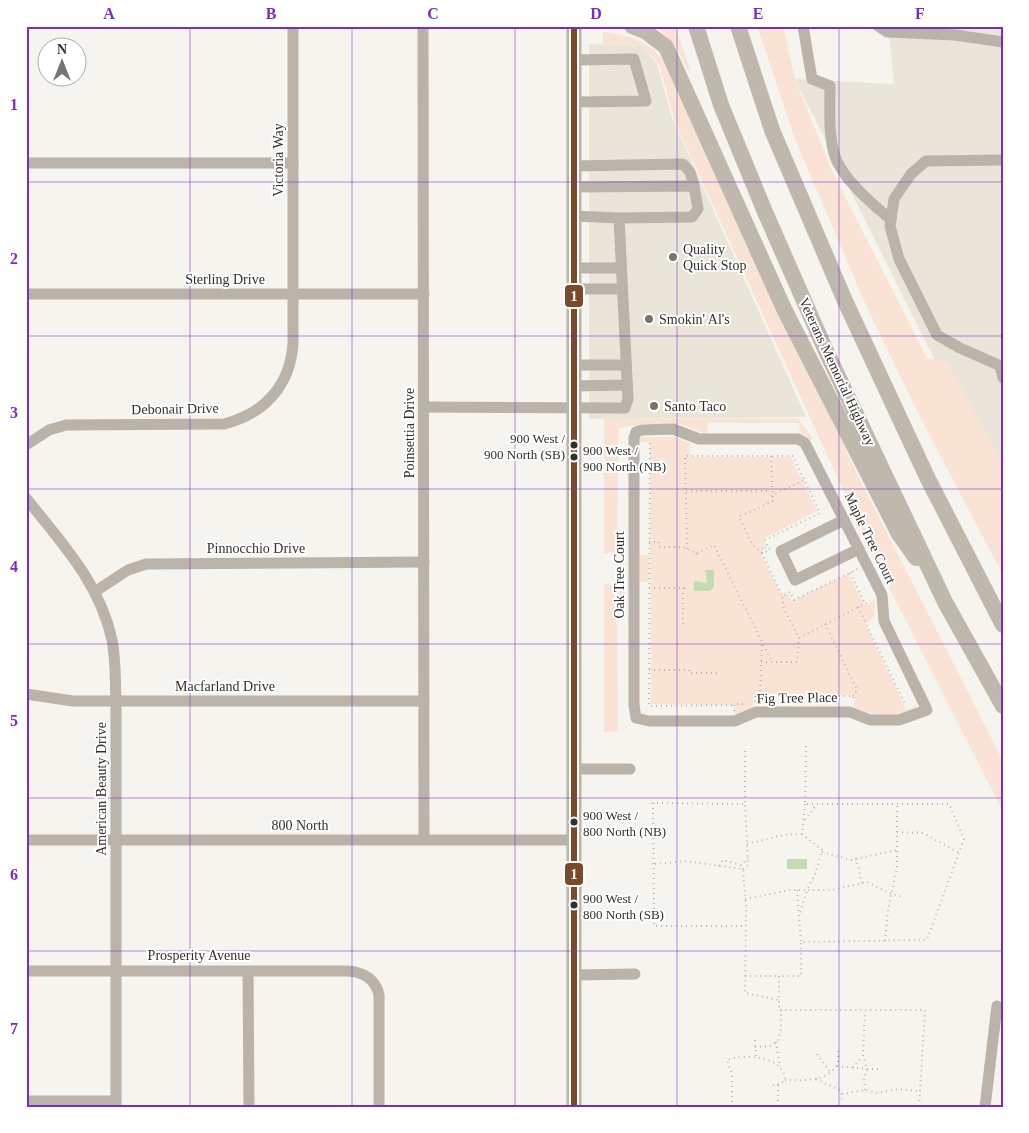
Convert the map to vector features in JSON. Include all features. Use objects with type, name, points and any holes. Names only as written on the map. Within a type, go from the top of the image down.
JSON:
[{"type":"highway","points":[[632,26],[645,31],[666,47],[785,312],[832,406],[899,534],[945,602]]},
{"type":"highway","name":"Veterans Memorial Highway","points":[[696,26],[721,105],[764,212],[826,352],[945,602],[1003,706]]},
{"type":"highway","points":[[738,26],[772,130],[845,301],[927,477],[1003,625]]},
{"type":"main road","points":[[574,26],[574,1107]]},
{"type":"street","name":"Victoria Way","points":[[293,26],[293,294]]},
{"type":"street","name":"Poinsettia Drive","points":[[423,26],[424,840]]},
{"type":"street","points":[[803,26],[812,80],[830,86],[830,133],[838,166],[859,191],[891,220]]},
{"type":"street","points":[[878,26],[887,32],[955,35],[1003,42]]},
{"type":"street","points":[[573,102],[646,101],[634,59],[574,60]]},
{"type":"street","points":[[1003,160],[926,161],[911,174],[894,199],[890,226],[899,259],[937,335],[1001,367],[1003,378]]},
{"type":"street","points":[[26,163],[293,163]]},
{"type":"street","points":[[573,166],[683,164],[690,172],[698,209],[692,217],[619,218],[573,216]]},
{"type":"street","points":[[573,187],[694,186]]},
{"type":"street","points":[[424,407],[573,406],[624,408],[628,399],[619,218]]},
{"type":"street","points":[[573,268],[621,268]]},
{"type":"street","points":[[573,289],[622,289]]},
{"type":"street","name":"Sterling Drive","points":[[26,294],[424,294]]},
{"type":"street","name":"Debonair Drive","points":[[26,445],[48,430],[66,425],[213,425],[236,421],[260,410],[278,390],[290,368],[293,344],[293,294]]},
{"type":"street","points":[[573,365],[626,365]]},
{"type":"street","points":[[573,386],[627,385]]},
{"type":"street","name":"Maple Tree Court","points":[[636,432],[642,430],[673,429],[699,439],[798,439],[808,446],[883,599],[884,621],[927,710]]},
{"type":"street","name":"Oak Tree Court","points":[[636,432],[634,438],[634,705],[636,718]]},
{"type":"street","name":"American Beauty Drive","points":[[26,498],[80,567],[96,591],[112,640],[116,701],[116,1104]]},
{"type":"street","points":[[844,520],[781,551],[795,580],[859,549]]},
{"type":"street","name":"Pinnocchio Drive","points":[[96,591],[128,570],[146,564],[424,562]]},
{"type":"street","name":"Macfarland Drive","points":[[26,694],[73,701],[424,701]]},
{"type":"street","name":"Fig Tree Place","points":[[636,718],[649,721],[733,721],[756,712],[847,712],[870,720],[899,720],[927,710]]},
{"type":"street","points":[[574,769],[630,769]]},
{"type":"street","name":"800 North","points":[[26,840],[574,840]]},
{"type":"street","name":"Prosperity Avenue","points":[[26,970],[347,970],[360,973],[371,979],[379,994],[380,1107]]},
{"type":"street","points":[[248,970],[249,1107]]},
{"type":"street","points":[[574,975],[635,974]]},
{"type":"street","points":[[985,1107],[997,1006]]},
{"type":"street","points":[[26,1101],[116,1104]]},
{"type":"path","points":[[650,443],[649,706],[748,704]]},
{"type":"path","points":[[687,549],[685,456],[792,456],[820,513],[765,540],[770,550],[762,553]]},
{"type":"path","points":[[762,662],[798,662],[799,638],[784,609],[782,596],[762,553],[752,544],[738,517],[773,500],[771,496],[771,456]]},
{"type":"path","points":[[771,496],[804,480]]},
{"type":"path","points":[[686,491],[771,491]]},
{"type":"path","points":[[649,542],[659,542],[659,547],[687,549],[698,553]]},
{"type":"path","points":[[695,558],[698,553],[714,545],[772,662]]},
{"type":"path","points":[[782,596],[790,592],[794,600],[858,569]]},
{"type":"path","points":[[850,573],[866,603]]},
{"type":"path","points":[[649,588],[688,588]]},
{"type":"path","points":[[683,588],[683,624]]},
{"type":"path","points":[[799,638],[874,599]]},
{"type":"path","points":[[858,608],[907,708]]},
{"type":"path","points":[[825,624],[857,690],[853,696],[853,705]]},
{"type":"path","points":[[760,696],[762,641]]},
{"type":"path","points":[[649,670],[689,670],[689,673],[717,673],[717,676]]},
{"type":"path","points":[[755,704],[755,696],[853,696]]},
{"type":"path","points":[[734,705],[734,714]]},
{"type":"path","points":[[802,834],[805,820],[806,746]]},
{"type":"path","points":[[654,864],[685,861],[739,869],[743,869],[748,865],[745,751]]},
{"type":"path","points":[[745,804],[653,803],[654,926],[746,926]]},
{"type":"path","points":[[801,942],[927,940],[964,840],[949,804],[805,804]]},
{"type":"path","points":[[805,820],[817,804]]},
{"type":"path","points":[[885,941],[897,868],[897,804]]},
{"type":"path","points":[[897,832],[922,833],[959,853]]},
{"type":"path","points":[[747,844],[783,835],[802,834],[822,852],[851,860],[897,850]]},
{"type":"path","points":[[800,914],[822,852]]},
{"type":"path","points":[[739,869],[748,858]]},
{"type":"path","points":[[856,858],[862,883]]},
{"type":"path","points":[[719,866],[723,860],[741,865]]},
{"type":"path","points":[[743,869],[746,926],[745,993],[779,1000]]},
{"type":"path","points":[[745,899],[797,890],[832,890],[867,882],[902,897]]},
{"type":"path","points":[[745,976],[801,976],[800,914],[797,890]]},
{"type":"path","points":[[779,976],[781,1028],[776,1042],[780,1067],[785,1080]]},
{"type":"path","points":[[781,1010],[925,1010],[919,1107]]},
{"type":"path","points":[[865,1010],[863,1055],[867,1069],[865,1090]]},
{"type":"path","points":[[755,1040],[756,1057]]},
{"type":"path","points":[[755,1047],[770,1046],[776,1042]]},
{"type":"path","points":[[816,1080],[837,1066],[838,1051]]},
{"type":"path","points":[[816,1054],[830,1072]]},
{"type":"path","points":[[853,1068],[863,1055]]},
{"type":"path","points":[[732,1107],[732,1074],[727,1060],[743,1056],[756,1057],[780,1067]]},
{"type":"path","points":[[837,1066],[878,1069]]},
{"type":"path","points":[[770,1086],[778,1085],[785,1080],[816,1080],[836,1088],[842,1094],[842,1102]]},
{"type":"path","points":[[778,1085],[778,1107]]},
{"type":"path","points":[[842,1094],[865,1090],[878,1093],[898,1089],[920,1091]]},
{"type":"shaded area","points":[[657,26],[675,26],[691,71],[688,71],[678,50]]},
{"type":"shaded area","points":[[757,26],[783,26],[795,79],[832,171],[927,358],[948,363],[1003,465],[1003,575],[922,421],[868,310],[794,137]]},
{"type":"shaded area","points":[[888,26],[1003,26],[1003,497],[795,79],[894,84]]},
{"type":"shaded area","points":[[603,32],[622,35],[647,45],[667,65],[859,478],[1003,761],[1003,812],[875,560],[675,122],[659,64],[642,46],[603,44]]},
{"type":"shaded area","points":[[589,44],[642,46],[657,64],[672,118],[806,417],[589,419]]},
{"type":"shaded area","points":[[798,418],[813,439],[811,440],[800,432],[799,423],[708,423],[705,434],[680,424],[643,424],[619,428],[617,538],[626,539],[626,548],[622,552],[604,553],[604,419]]},
{"type":"shaded area","points":[[641,437],[675,437],[690,444],[690,457],[791,457],[817,511],[763,539],[767,548],[760,552],[781,595],[788,594],[792,601],[848,574],[865,605],[875,600],[874,618],[865,623],[906,710],[917,705],[916,708],[899,714],[885,716],[871,714],[854,707],[854,696],[852,695],[753,695],[753,707],[735,716],[735,705],[651,704],[650,442],[639,442]]},
{"type":"shaded area","points":[[639,555],[649,555],[649,582],[640,582]]},
{"type":"shaded area","points":[[705,570],[714,570],[714,587],[709,591],[694,591],[694,581],[707,583]]},
{"type":"shaded area","points":[[604,584],[623,585],[626,590],[626,597],[617,599],[618,731],[604,732]]},
{"type":"shaded area","points":[[787,859],[807,859],[807,869],[787,869]]},
{"type":"transit line","name":"1","points":[[574,26],[574,1107]]},
{"type":"place","name":"Quality Quick Stop","points":[[673,257]]},
{"type":"place","name":"Smokin' Al's","points":[[649,319]]},
{"type":"place","name":"Santo Taco","points":[[654,406]]},
{"type":"place","name":"900 West / 900 North (SB)","points":[[574,445]]},
{"type":"place","name":"900 West / 900 North (NB)","points":[[574,457]]},
{"type":"place","name":"900 West / 800 North (NB)","points":[[574,822]]},
{"type":"place","name":"900 West / 800 North (SB)","points":[[574,905]]}]
